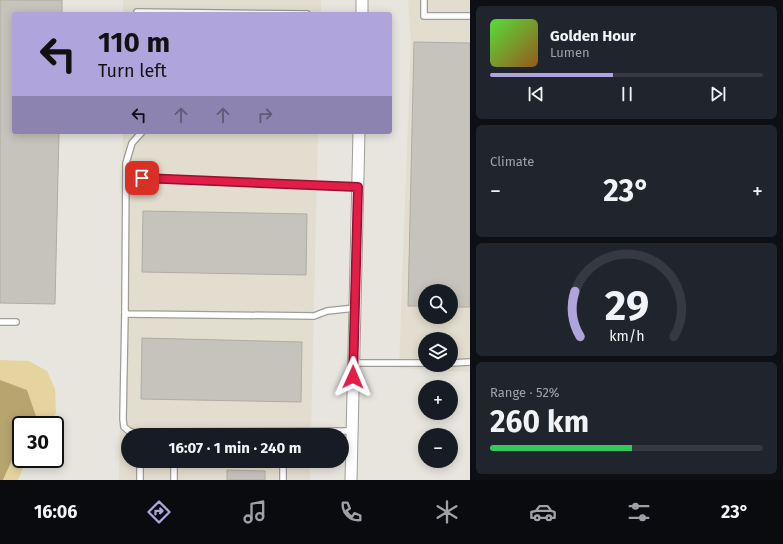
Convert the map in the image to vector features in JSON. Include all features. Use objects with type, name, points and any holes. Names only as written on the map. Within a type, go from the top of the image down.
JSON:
[{"type":"street","points":[[362,0],[362,12]]},
{"type":"street","points":[[351,480],[359,134]]},
{"type":"lane","points":[[424,0],[424,16],[470,16]]},
{"type":"lane","points":[[125,428],[123,420],[126,163],[132,143],[140,134]]},
{"type":"lane","points":[[126,178],[358,187]]},
{"type":"lane","points":[[125,312],[130,315],[314,316],[327,311],[355,308]]},
{"type":"lane","points":[[0,322],[16,322]]},
{"type":"lane","points":[[458,363],[470,362]]},
{"type":"lane","points":[[354,363],[418,363]]},
{"type":"lane","points":[[140,468],[140,480]]},
{"type":"lane","points":[[174,468],[174,480]]},
{"type":"lane","points":[[283,468],[283,480]]},
{"type":"shaded area","points":[[123,0],[321,0],[321,12],[123,12]]},
{"type":"shaded area","points":[[408,0],[470,0],[470,372],[458,371],[458,332],[418,332],[418,369],[399,368],[411,39]]},
{"type":"shaded area","points":[[123,134],[318,134],[311,428],[121,428],[121,468],[310,468],[310,480],[119,480],[123,247]]},
{"type":"shaded area","points":[[0,360],[29,361],[47,371],[55,389],[56,413],[54,416],[36,416],[27,390],[0,380]]},
{"type":"shaded area","points":[[0,380],[27,390],[36,416],[12,416],[12,460],[3,480],[0,480]]},
{"type":"shaded area","points":[[12,460],[12,468],[23,468],[18,480],[3,480]]},
{"type":"building","points":[[0,0],[62,0],[62,12],[12,12],[12,134],[59,134],[55,304],[0,303]]},
{"type":"building","points":[[414,42],[470,43],[470,307],[458,307],[458,284],[418,284],[418,306],[408,306]]},
{"type":"building","points":[[143,211],[307,214],[306,275],[142,272]]},
{"type":"building","points":[[142,338],[302,342],[301,402],[141,399]]},
{"type":"building","points":[[227,470],[265,471],[265,480],[227,480]]},
{"type":"route","points":[[142,178],[358,187],[353,377]]}]
